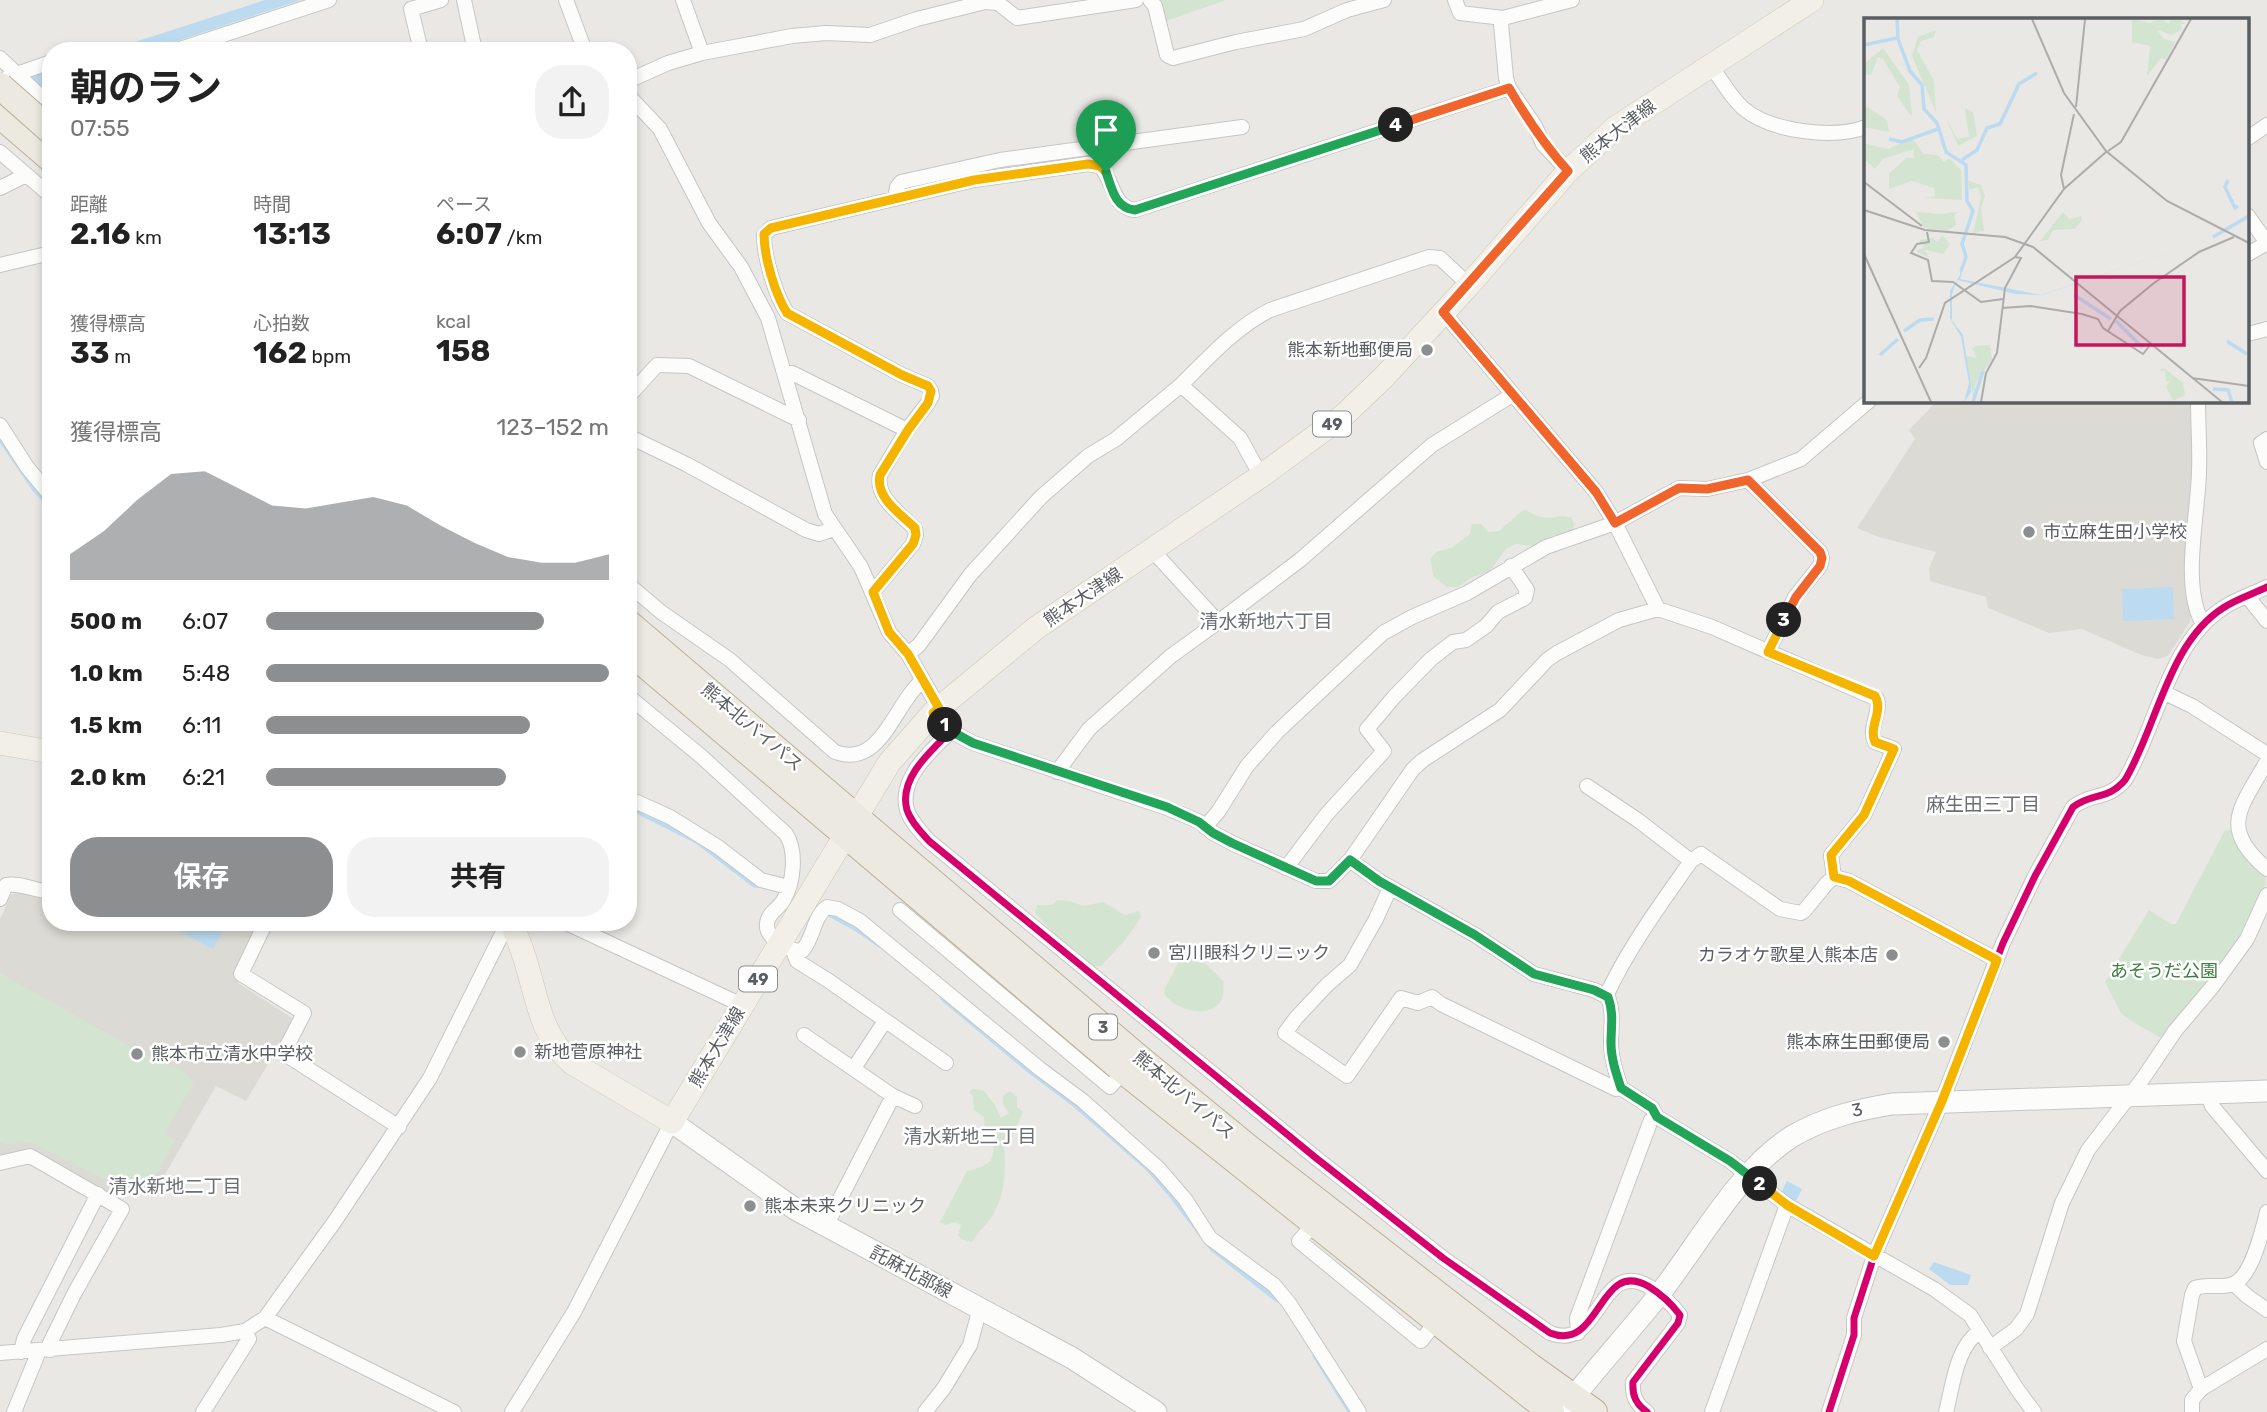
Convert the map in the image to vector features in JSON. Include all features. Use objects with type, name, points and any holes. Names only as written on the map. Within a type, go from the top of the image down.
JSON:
[{"type":"highway","points":[[11,79],[42,119]]},
{"type":"highway","points":[[0,115],[42,151]]},
{"type":"highway","name":"熊本北バイパス","points":[[637,631],[852,827],[978,962],[1124,1071],[1551,1412]]},
{"type":"highway","name":"熊本北バイパス","points":[[637,657],[1250,1149],[1509,1350],[1577,1407]]},
{"type":"main road","name":"熊本大津線","points":[[672,1122],[742,1005],[787,947],[889,763],[936,710],[1036,628],[1261,476],[1343,416],[1383,378],[1469,285],[1568,171],[1632,115],[1812,0]]},
{"type":"main road","points":[[0,743],[42,750]]},
{"type":"main road","points":[[514,931],[546,1031],[558,1050],[572,1063],[672,1122]]},
{"type":"street","points":[[201,42],[329,0]]},
{"type":"street","points":[[419,42],[411,9],[441,0]]},
{"type":"street","points":[[464,0],[473,42]]},
{"type":"street","points":[[566,0],[582,42]]},
{"type":"street","points":[[683,0],[702,53]]},
{"type":"street","points":[[637,77],[668,63],[702,53],[792,36],[826,33],[870,35],[917,19],[985,2],[998,3],[1017,18],[1136,0]]},
{"type":"street","points":[[1150,0],[1155,6],[1167,55],[1173,58],[1304,29],[1347,10],[1384,0]]},
{"type":"street","points":[[1455,0],[1460,13],[1503,18],[1572,0]]},
{"type":"street","points":[[1503,18],[1501,24],[1509,88],[1535,126],[1543,144],[1568,171]]},
{"type":"street","points":[[0,58],[11,79],[42,97]]},
{"type":"street","points":[[1710,65],[1744,109],[1774,124],[1794,130],[1816,131],[1864,127]]},
{"type":"street","points":[[0,79],[11,79],[42,66]]},
{"type":"street","points":[[873,592],[913,544],[916,535],[915,528],[881,494],[878,484],[880,475],[932,396],[928,386],[902,375],[787,313],[781,303],[764,247],[764,234],[771,228],[974,180],[1088,164],[1100,166],[1106,172],[1118,203],[1125,209],[1135,210],[1509,88]]},
{"type":"street","points":[[0,115],[42,100]]},
{"type":"street","points":[[637,105],[660,129],[709,223],[756,293],[768,318],[825,514],[861,567],[889,632],[908,654],[936,710],[951,731],[973,743],[1167,807],[1286,868],[1316,881],[1329,881],[1350,860],[1413,769],[1423,760],[1500,710],[1547,660],[1557,653],[1619,620],[1658,609],[1712,627],[1875,696],[1879,705],[1872,736],[1875,742],[1894,749],[1864,815],[1831,855],[1834,877]]},
{"type":"street","points":[[2250,137],[2267,125]]},
{"type":"street","points":[[895,198],[901,182],[1000,160],[1242,127]]},
{"type":"street","points":[[0,152],[42,188]]},
{"type":"street","points":[[0,188],[26,175]]},
{"type":"street","points":[[2250,219],[2267,243],[2250,253]]},
{"type":"street","points":[[0,265],[42,255]]},
{"type":"street","points":[[908,654],[919,645],[970,575],[1041,498],[1088,456],[1116,439],[1181,385],[1233,334],[1252,320],[1270,310],[1429,257],[1440,258],[1469,285]]},
{"type":"street","points":[[1443,312],[1596,492],[1615,523],[1658,609]]},
{"type":"street","points":[[2250,333],[2267,329]]},
{"type":"street","points":[[637,387],[657,365],[689,366],[799,420]]},
{"type":"street","points":[[785,373],[792,373],[908,430]]},
{"type":"street","points":[[1181,385],[1240,438],[1261,476]]},
{"type":"street","points":[[1057,772],[1089,729],[1171,656],[1300,560],[1432,445],[1512,396]]},
{"type":"street","points":[[1205,827],[1247,766],[1277,732],[1383,633],[1467,593],[1546,547],[1615,523],[1679,488],[1707,489],[1748,480],[1801,459],[1867,402]]},
{"type":"street","points":[[2198,402],[2199,473],[2192,569],[2196,605],[2203,624]]},
{"type":"street","points":[[0,425],[42,485]]},
{"type":"street","points":[[2267,439],[2261,443],[2267,462]]},
{"type":"street","points":[[637,440],[806,530],[819,534],[834,529]]},
{"type":"street","points":[[1748,480],[1820,552],[1822,558],[1820,566],[1796,597],[1768,652]]},
{"type":"street","points":[[1152,550],[1218,622]]},
{"type":"street","points":[[1286,868],[1326,815],[1384,751],[1367,729],[1394,697],[1453,642],[1466,640],[1486,626],[1498,612],[1525,598],[1527,590],[1511,566]]},
{"type":"street","points":[[1829,1412],[1854,1335],[1854,1318],[1874,1256],[1942,1101],[2003,943],[2035,876],[2068,816],[2081,801],[2116,791],[2125,780],[2187,644],[2203,624],[2223,608],[2267,587]]},
{"type":"street","points":[[637,592],[661,612],[730,660],[835,752],[845,755],[869,750],[878,741],[905,698],[923,680]]},
{"type":"street","points":[[2247,596],[2267,621]]},
{"type":"street","points":[[2165,693],[2192,706],[2267,754]]},
{"type":"street","points":[[637,703],[702,757],[786,834],[793,844],[794,856],[788,887],[783,901],[771,914],[767,924],[769,933],[787,947],[797,961],[830,981],[946,1063]]},
{"type":"street","points":[[951,731],[914,772],[907,789],[906,808],[913,823],[929,841],[1223,1083],[1443,1258],[1550,1334],[1569,1338],[1578,1333],[1615,1288],[1626,1280],[1635,1279],[1660,1293],[1680,1315],[1678,1323],[1633,1382],[1632,1393],[1638,1405],[1647,1412]]},
{"type":"street","points":[[2267,761],[2240,811],[2238,821],[2244,847],[2267,869]]},
{"type":"street","points":[[1587,786],[1691,861]]},
{"type":"street","points":[[637,802],[670,817],[699,835],[761,880],[788,887]]},
{"type":"street","points":[[1606,996],[1624,958],[1691,861],[1701,854],[1786,912],[1804,911],[1834,877]]},
{"type":"street","points":[[1350,860],[1390,888],[1475,935],[1534,974],[1594,990],[1606,996],[1612,1009],[1611,1044],[1614,1067],[1621,1088],[1652,1108],[1657,1117],[1730,1161],[1787,1205],[1970,1315],[2035,1412]]},
{"type":"street","points":[[1834,877],[1849,881],[1997,960]]},
{"type":"street","points":[[0,898],[6,886],[13,883],[42,891]]},
{"type":"street","points":[[1390,888],[1350,965],[1327,985],[1285,1032],[1347,1076],[1401,998],[1419,1003],[1432,997],[1441,1004],[1616,1089],[1621,1088]]},
{"type":"street","points":[[1990,1348],[2016,1329],[2027,1314],[2062,1203],[2088,1150],[2130,1096],[2169,1038],[2213,986],[2247,939],[2267,895]]},
{"type":"street","points":[[787,947],[802,951],[810,943],[821,912],[827,907],[838,909],[860,921],[1040,1069],[1083,1101],[1159,1169],[1185,1199],[1210,1238],[1274,1285],[1289,1303],[1359,1412]]},
{"type":"street","points":[[900,910],[978,962]]},
{"type":"street","points":[[262,931],[242,974],[304,1013],[286,1048],[288,1056],[399,1127]]},
{"type":"street","points":[[0,1353],[245,1331],[265,1318],[399,1127],[430,1078],[505,931]]},
{"type":"street","points":[[583,931],[742,1005]]},
{"type":"street","points":[[854,1069],[885,1021]]},
{"type":"street","points":[[804,1035],[893,1096],[915,1106]]},
{"type":"street","name":"3","points":[[1577,1407],[1730,1197],[1767,1156],[1790,1138],[1846,1112],[1892,1104],[1942,1101],[2267,1091]]},
{"type":"street","points":[[2207,1093],[2212,1106],[2267,1171]]},
{"type":"street","points":[[825,1226],[893,1096]]},
{"type":"street","points":[[1578,1333],[1577,1318],[1611,1224],[1651,1120],[1657,1117]]},
{"type":"street","points":[[512,1412],[574,1312],[672,1122]]},
{"type":"street","name":"託麻北部線","points":[[672,1122],[774,1195],[825,1226],[1072,1358],[1156,1412]]},
{"type":"street","points":[[0,1163],[30,1156],[122,1209],[50,1343],[37,1356],[14,1412]]},
{"type":"street","points":[[21,1352],[24,1339],[98,1194]]},
{"type":"street","points":[[1712,1412],[1787,1205]]},
{"type":"street","points":[[2201,1389],[2184,1341],[2192,1295],[2195,1288],[2202,1285],[2234,1284],[2245,1275],[2267,1212]]},
{"type":"street","points":[[2234,1284],[2267,1310]]},
{"type":"street","points":[[925,1412],[944,1388],[970,1345],[980,1308]]},
{"type":"street","points":[[265,1318],[454,1412]]},
{"type":"street","points":[[203,1412],[249,1339],[245,1331]]},
{"type":"street","points":[[1946,1412],[1962,1355],[1969,1339],[1980,1331]]},
{"type":"street","points":[[2192,1412],[2192,1400],[2201,1389],[2267,1349]]},
{"type":"shaded area","name":"市立麻生田小学校","points":[[1936,402],[2193,402],[2195,464],[2191,615],[2190,622],[2168,656],[2158,659],[2141,655],[2082,629],[2049,633],[1988,608],[1986,597],[1930,581],[1929,568],[1936,552],[1879,537],[1857,528],[1915,439],[1909,430]]},
{"type":"shaded area","name":"熊本市立清水中学校","points":[[20,891],[42,898],[42,931],[256,931],[236,977],[238,983],[292,1018],[293,1022],[246,1101],[216,1086],[152,1197],[126,1187],[119,1194],[113,1195],[30,1152],[6,1158],[0,1155],[0,919],[11,895]]},
{"type":"green space","points":[[1161,0],[1226,0],[1166,21]]},
{"type":"green space","points":[[1523,510],[1545,518],[1572,518],[1572,532],[1551,536],[1544,543],[1533,546],[1516,544],[1506,549],[1489,572],[1471,578],[1458,587],[1447,587],[1434,577],[1430,559],[1436,552],[1453,547],[1470,534],[1472,524],[1481,524],[1488,532],[1499,531]]},
{"type":"green space","name":"あそうだ公園","points":[[2225,830],[2235,831],[2242,853],[2264,873],[2266,884],[2243,939],[2167,1035],[2159,1037],[2121,1013],[2105,982],[2149,910],[2171,924],[2176,924]]},
{"type":"green space","points":[[1057,900],[1083,906],[1103,902],[1125,915],[1139,911],[1141,917],[1126,939],[1101,966],[1093,966],[1059,939],[1035,913],[1037,905],[1052,905]]},
{"type":"green space","points":[[1183,954],[1200,960],[1223,981],[1223,994],[1212,1009],[1202,1011],[1181,1007],[1164,994]]},
{"type":"green space","points":[[0,973],[160,1063],[181,1069],[194,1082],[165,1134],[175,1140],[151,1186],[147,1187],[126,1178],[119,1186],[32,1143],[21,1141],[9,1146],[0,1142]]},
{"type":"green space","points":[[983,1090],[1001,1118],[1009,1113],[1003,1104],[1003,1096],[1010,1091],[1017,1097],[1017,1107],[1023,1112],[1009,1144],[1004,1148],[1004,1182],[997,1207],[972,1242],[961,1239],[958,1235],[961,1225],[954,1222],[946,1225],[940,1222],[967,1171],[985,1165],[993,1154],[993,1141],[985,1136],[984,1117],[974,1110],[973,1096],[969,1091]]},
{"type":"water","points":[[265,0],[301,0],[174,42],[135,42]]},
{"type":"water","points":[[42,72],[42,89],[0,105],[0,88]]},
{"type":"water","points":[[2173,587],[2174,619],[2123,621],[2122,589]]},
{"type":"water","points":[[178,931],[222,931],[213,949]]},
{"type":"water","points":[[1787,1181],[1802,1189],[1796,1201],[1781,1193]]},
{"type":"water","points":[[1934,1262],[1971,1275],[1968,1285],[1950,1285],[1929,1269]]},
{"type":"waterway","points":[[0,439],[42,497]]},
{"type":"waterway","points":[[637,812],[696,841],[754,885],[760,886]]},
{"type":"waterway","points":[[827,913],[879,945]]},
{"type":"waterway","points":[[942,998],[1076,1106],[1147,1168],[1212,1249],[1277,1300]]},
{"type":"waterway","points":[[1315,1356],[1350,1412]]},
{"type":"cycle path","points":[[873,592],[913,544],[916,535],[915,529],[885,498],[879,483],[880,475],[907,430],[928,403],[932,396],[931,391],[928,386],[902,375],[787,313],[774,286],[766,254],[764,235],[771,228],[974,180],[1088,164],[1100,166],[1118,199],[1127,208],[1135,210],[1509,88]]},
{"type":"cycle path","points":[[1829,1412],[1854,1335],[1854,1318],[1874,1256],[1942,1101],[2003,943],[2035,876],[2073,807],[2112,791],[2125,780],[2176,664],[2204,623],[2223,608],[2267,587]]},
{"type":"cycle path","points":[[951,731],[918,766],[907,787],[907,810],[929,841],[1316,1158],[1443,1258],[1550,1333],[1567,1336],[1580,1330],[1619,1284],[1632,1281],[1648,1286],[1661,1296],[1680,1315],[1678,1323],[1633,1382],[1636,1399],[1647,1412]]},
{"type":"place","name":"熊本新地郵便局","points":[[1427,350]]},
{"type":"place","name":"市立麻生田小学校","points":[[2029,532]]},
{"type":"place","name":"宮川眼科クリニック","points":[[1154,953]]},
{"type":"place","name":"カラオケ歌星人熊本店","points":[[1892,955]]},
{"type":"place","name":"熊本麻生田郵便局","points":[[1944,1042]]},
{"type":"place","name":"新地菅原神社","points":[[520,1052]]},
{"type":"place","name":"熊本市立清水中学校","points":[[137,1054]]},
{"type":"place","name":"熊本未来クリニック","points":[[750,1206]]},
{"type":"district","name":"清水新地六丁目","points":[[1266,621]]},
{"type":"district","name":"麻生田三丁目","points":[[1983,804]]},
{"type":"district","name":"清水新地三丁目","points":[[970,1136]]},
{"type":"district","name":"清水新地二丁目","points":[[175,1186]]},
{"type":"route","points":[[1509,88],[1535,126],[1543,144],[1568,171],[1511,239],[1443,312],[1596,492],[1615,523],[1679,488],[1707,489],[1748,480],[1820,552],[1820,566],[1796,597],[1768,652],[1875,696],[1879,705],[1872,736],[1875,742],[1894,749],[1864,815],[1831,855],[1834,877],[1849,881],[1997,960],[1942,1101],[1874,1256],[1787,1205],[1730,1161],[1657,1117],[1652,1108],[1626,1093],[1621,1088],[1614,1067],[1611,1044],[1612,1009],[1608,997],[1594,990],[1534,974],[1475,935],[1379,881],[1350,860],[1329,881],[1316,881],[1232,843],[1199,822],[1167,807],[973,743],[951,731],[933,713],[939,708],[908,654],[889,632],[873,592],[913,544],[916,535],[915,528],[881,494],[878,484],[880,475],[928,403],[932,396],[931,391],[928,386],[902,375],[787,313],[781,303],[764,247],[764,234],[771,228],[974,180],[1088,164],[1100,166],[1106,172],[1118,203],[1125,209],[1135,210],[1509,88]]}]
